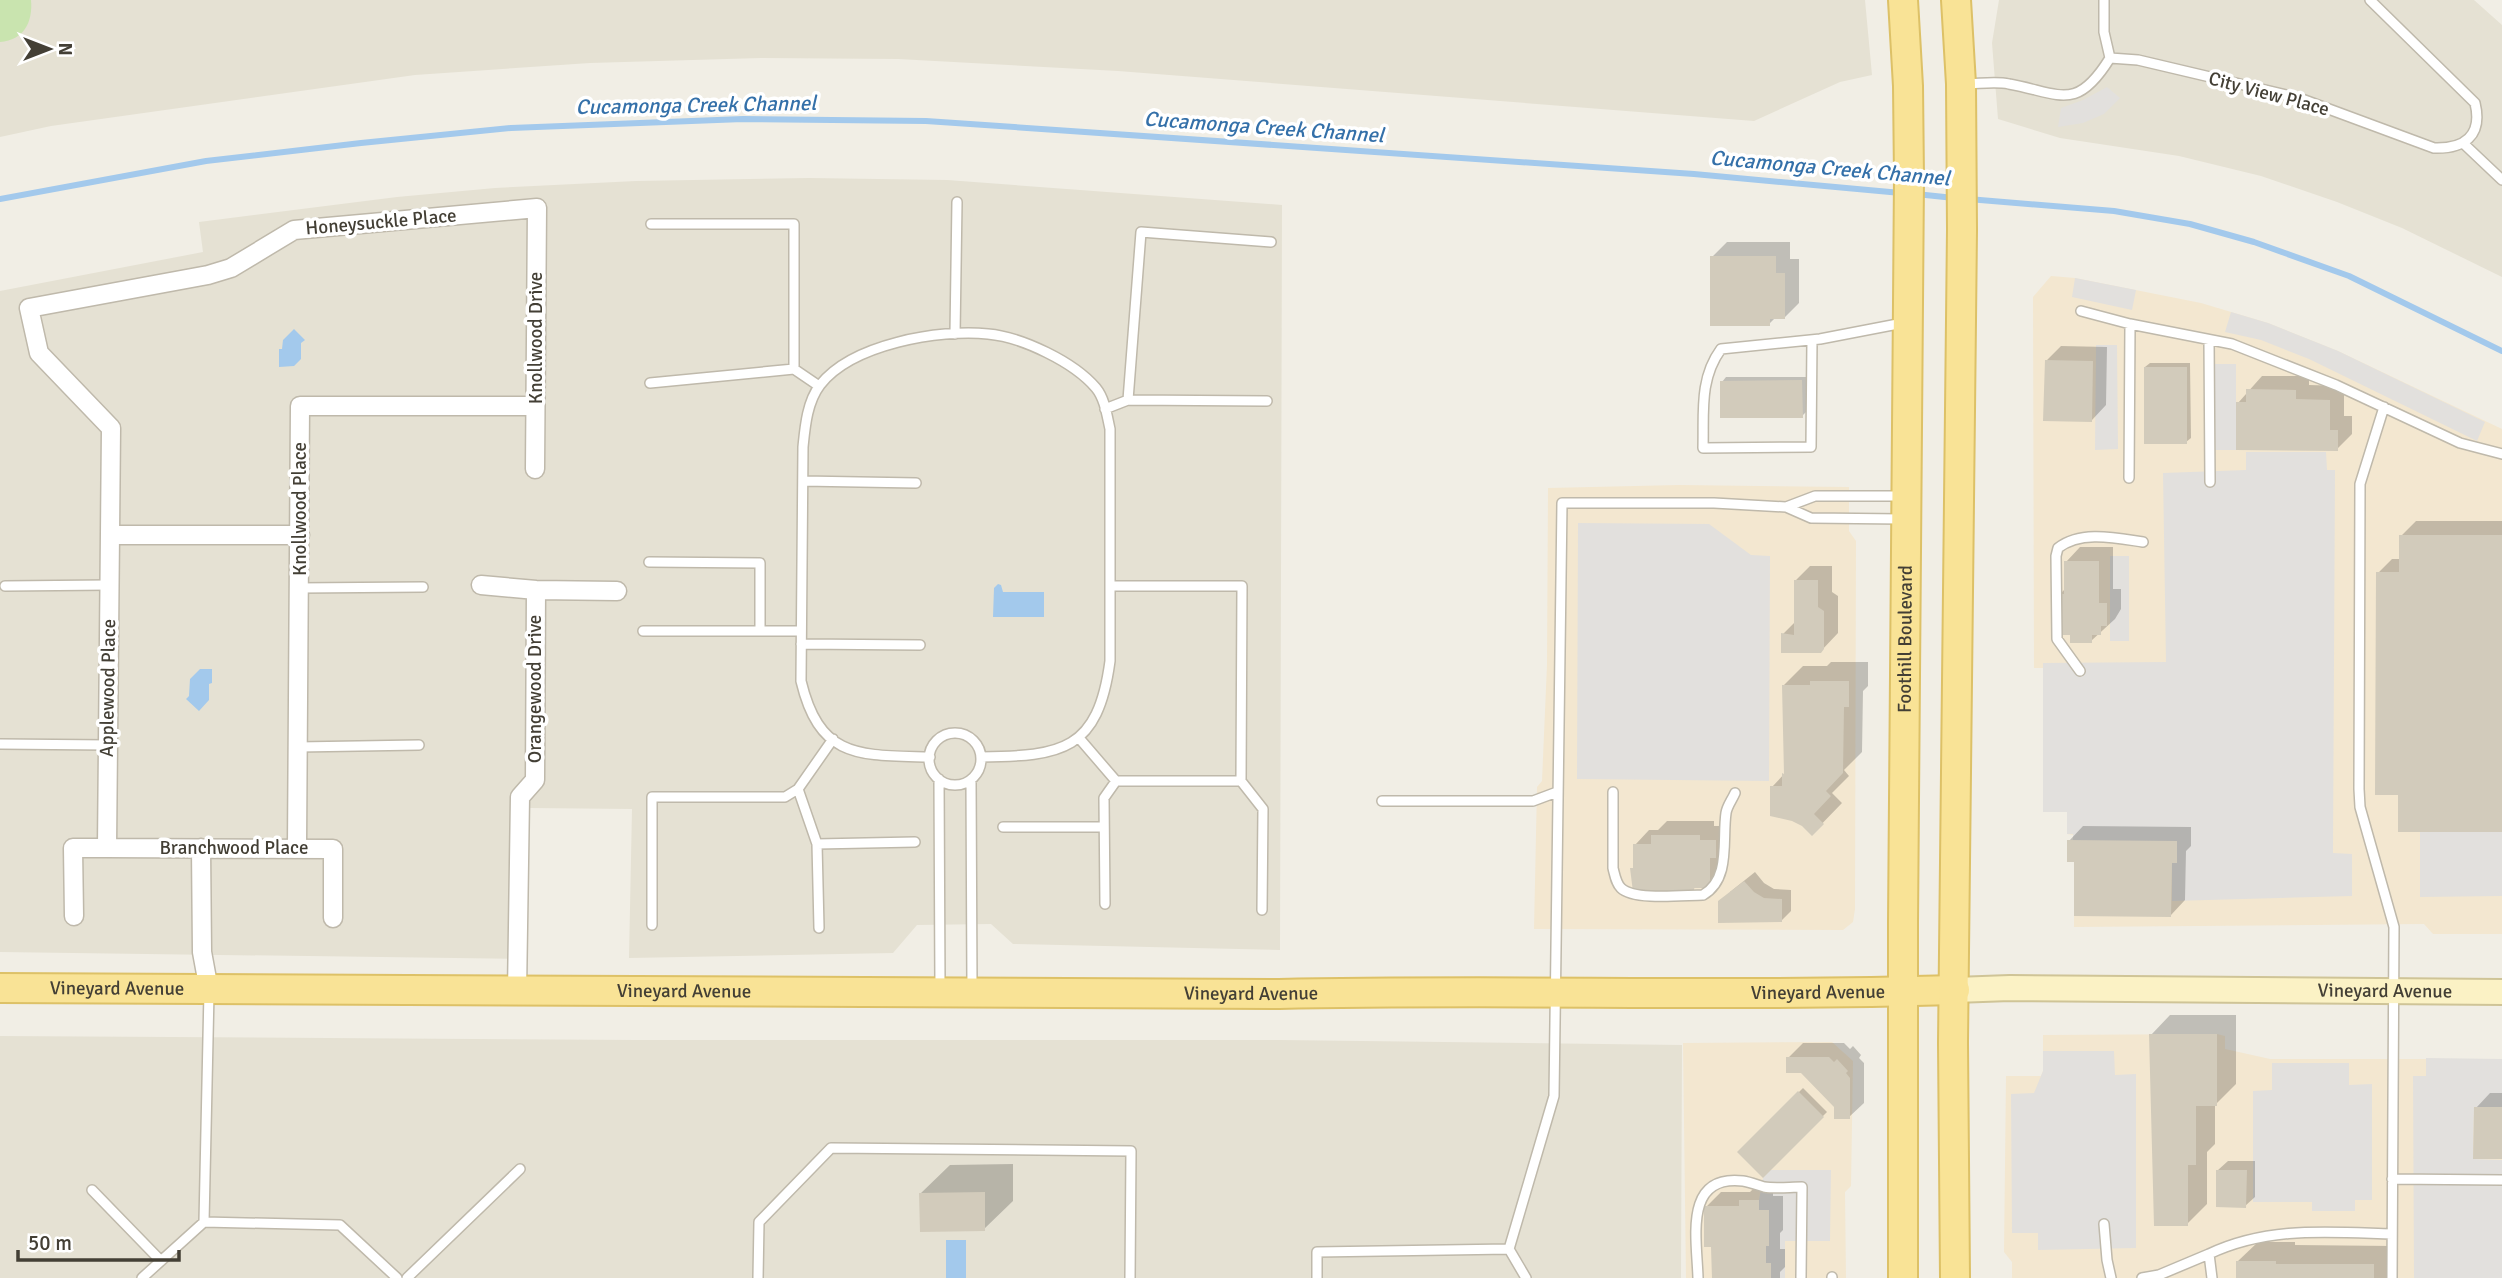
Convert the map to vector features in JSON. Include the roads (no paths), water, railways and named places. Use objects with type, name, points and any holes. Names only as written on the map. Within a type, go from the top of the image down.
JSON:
[{"type":"main road","name":"Foothill Boulevard","points":[[1903,0],[1909,178],[1903,1278]]},
{"type":"main road","points":[[1955,1278],[1962,230],[1961,84],[1956,0]]},
{"type":"main road","name":"Vineyard Avenue","points":[[0,988],[1279,994],[1555,991],[1903,992],[2010,988],[2502,992]]},
{"type":"street","name":"Honeysuckle Place","points":[[111,428],[40,353],[29,308],[208,275],[231,268],[294,230],[537,208]]},
{"type":"street","name":"Knollwood Drive","points":[[535,469],[537,208]]},
{"type":"street","name":"Knollwood Place","points":[[297,847],[300,406],[535,406]]},
{"type":"street","name":"Applewood Place","points":[[107,848],[111,428]]},
{"type":"street","points":[[110,535],[300,535]]},
{"type":"street","points":[[481,585],[536,590],[617,590]]},
{"type":"street","name":"Orangewood Drive","points":[[517,992],[520,797],[535,780],[536,590]]},
{"type":"street","points":[[74,916],[73,848],[107,848]]},
{"type":"street","name":"Branchwood Place","points":[[107,848],[333,849],[333,918]]},
{"type":"street","points":[[201,848],[202,952],[209,990]]},
{"type":"lane","points":[[1961,84],[2008,84],[2054,96],[2081,92],[2091,85],[2110,58],[2104,32],[2104,0]]},
{"type":"lane","points":[[2370,0],[2475,103],[2477,123],[2464,144],[2502,180]]},
{"type":"lane","name":"City View Place","points":[[2110,58],[2138,60],[2299,98],[2434,148],[2454,148],[2464,144]]},
{"type":"lane","points":[[955,334],[957,202]]},
{"type":"lane","points":[[651,224],[794,224],[794,369]]},
{"type":"lane","points":[[1128,400],[1141,232],[1271,242]]},
{"type":"lane","points":[[2081,310],[2130,324],[2232,344],[2336,385],[2460,443],[2502,454]]},
{"type":"lane","points":[[1812,340],[1811,447],[1703,449],[1705,380],[1713,359],[1721,349],[1812,340],[1908,322]]},
{"type":"lane","points":[[2129,478],[2130,324]]},
{"type":"lane","points":[[929,757],[871,756],[846,749],[818,727],[807,704],[802,681],[805,420],[819,386],[849,361],[888,344],[925,336],[988,334],[1024,342],[1068,364],[1097,389],[1105,409],[1110,429],[1110,662],[1106,693],[1094,722],[1079,738],[1056,750],[1031,756],[981,757]]},
{"type":"lane","points":[[2209,341],[2210,482]]},
{"type":"lane","points":[[650,383],[794,369],[819,386]]},
{"type":"lane","points":[[1105,409],[1128,400],[1267,401]]},
{"type":"lane","points":[[2384,407],[2360,484],[2359,789],[2367,831],[2394,927],[2392,1278]]},
{"type":"lane","points":[[803,481],[916,483]]},
{"type":"lane","points":[[1786,507],[1815,496],[1906,507]]},
{"type":"lane","points":[[1526,1278],[1508,1249],[1554,1096],[1557,792],[1562,663],[1562,503],[1714,503],[1786,507],[1811,518],[1906,507]]},
{"type":"lane","points":[[2080,671],[2057,639],[2058,548],[2075,538],[2115,538],[2143,542]]},
{"type":"lane","points":[[649,562],[760,563],[760,631]]},
{"type":"lane","points":[[5,586],[109,585]]},
{"type":"lane","points":[[1110,586],[1241,586],[1241,781],[1263,809],[1262,910]]},
{"type":"lane","points":[[299,588],[423,587]]},
{"type":"lane","points":[[643,631],[802,631]]},
{"type":"lane","points":[[802,644],[920,645]]},
{"type":"lane","points":[[939,779],[958,785],[971,780],[979,770],[981,757],[970,738],[956,733],[941,737],[931,749],[929,757],[932,769],[939,779],[940,993]]},
{"type":"lane","points":[[1079,738],[1116,781],[1241,781]]},
{"type":"lane","points":[[652,925],[652,797],[785,797],[798,789],[832,739]]},
{"type":"lane","points":[[0,744],[108,745]]},
{"type":"lane","points":[[298,747],[419,745]]},
{"type":"lane","points":[[971,780],[972,993]]},
{"type":"lane","points":[[1105,904],[1104,799],[1116,781]]},
{"type":"lane","points":[[798,789],[817,844],[819,928]]},
{"type":"lane","points":[[1382,800],[1533,801],[1557,792]]},
{"type":"lane","points":[[1614,792],[1613,868],[1620,888],[1635,895],[1703,895],[1712,890],[1721,873],[1726,810],[1735,793]]},
{"type":"lane","points":[[1003,827],[1104,827]]},
{"type":"lane","points":[[817,844],[915,842]]},
{"type":"lane","points":[[204,1222],[209,990]]},
{"type":"lane","points":[[758,1278],[759,1222],[831,1149],[1131,1152],[1130,1278]]},
{"type":"lane","points":[[407,1278],[520,1169]]},
{"type":"lane","points":[[2392,1179],[2502,1181]]},
{"type":"lane","points":[[1698,1278],[1696,1214],[1701,1197],[1721,1181],[1744,1181],[1767,1188],[1802,1187],[1801,1277]]},
{"type":"lane","points":[[92,1190],[161,1261]]},
{"type":"lane","points":[[142,1278],[204,1222],[340,1225],[397,1278]]},
{"type":"lane","points":[[2104,1223],[2111,1278]]},
{"type":"lane","points":[[2142,1278],[2159,1275],[2231,1243],[2256,1236],[2283,1233],[2392,1234]]},
{"type":"lane","points":[[1317,1278],[1317,1252],[1508,1249]]},
{"type":"lane","points":[[2209,1254],[2212,1278]]},
{"type":"water","points":[[294,329],[305,340],[301,343],[301,359],[294,366],[279,367],[279,349],[282,349],[283,340]]},
{"type":"water","points":[[998,584],[1003,592],[1044,592],[1044,617],[993,617],[994,588]]},
{"type":"water","points":[[200,669],[212,669],[212,683],[209,684],[209,700],[199,711],[186,699],[189,696],[190,679]]},
{"type":"water","points":[[946,1240],[966,1240],[966,1278],[946,1278]]},
{"type":"waterway","name":"Cucamonga Creek Channel","points":[[0,199],[206,161],[361,143],[511,128],[743,119],[926,121],[1694,174],[1901,193]]},
{"type":"waterway","name":"Cucamonga Creek Channel","points":[[1916,194],[1954,198]]},
{"type":"waterway","name":"Cucamonga Creek Channel","points":[[1968,199],[2114,211],[2190,224],[2254,242],[2349,276],[2502,351]]}]
